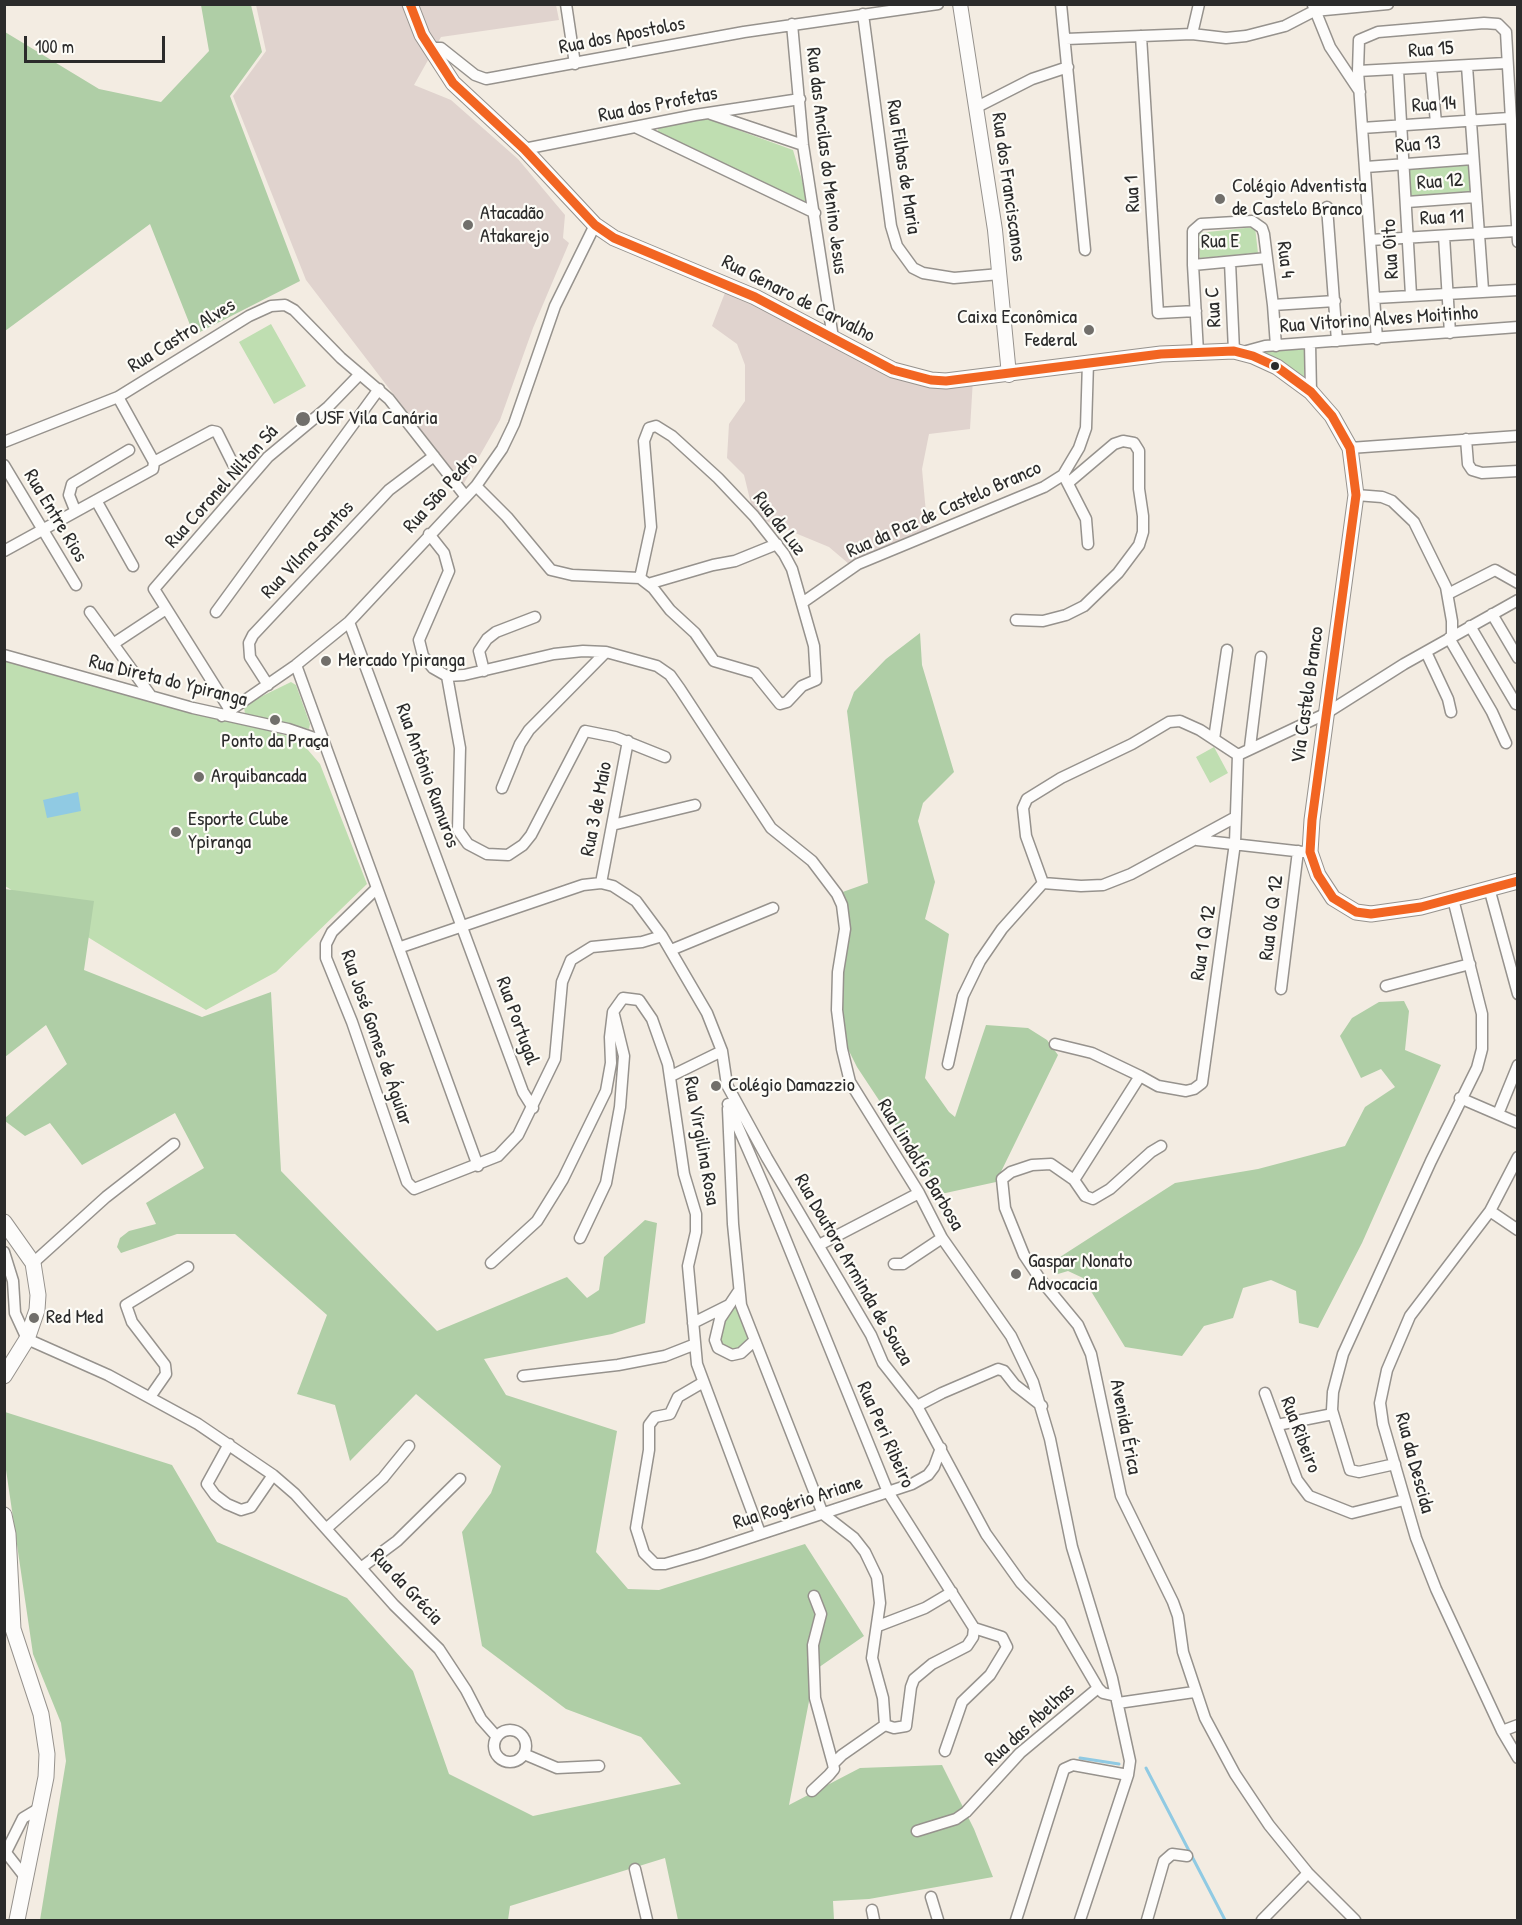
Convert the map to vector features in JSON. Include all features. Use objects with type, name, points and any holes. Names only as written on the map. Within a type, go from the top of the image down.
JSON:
[{"type":"main road","name":"Rua Genaro de Carvalho","points":[[410,4],[429,48],[453,83],[525,149],[595,225],[614,238],[755,297],[893,370],[931,380],[1009,375],[1088,362],[1198,352],[1239,352]]},
{"type":"main road","name":"Via Castelo Branco","points":[[1239,352],[1276,368],[1311,392],[1332,416],[1350,448],[1356,495],[1304,852],[1324,888],[1333,898],[1356,912],[1391,913],[1518,881]]},
{"type":"main road","points":[[4,1222],[37,1264],[38,1296],[37,1310],[27,1339],[4,1376]]},
{"type":"main road","points":[[4,1515],[9,1534],[9,1630],[46,1735],[46,1777],[17,1920]]},
{"type":"street","points":[[566,4],[575,64]]},
{"type":"street","name":"Rua dos Apostolos","points":[[429,48],[441,48],[475,75],[486,79],[792,24],[938,4]]},
{"type":"street","name":"Rua dos Franciscanos","points":[[960,4],[978,107],[1000,274],[1009,375]]},
{"type":"street","points":[[1061,4],[1085,250]]},
{"type":"street","points":[[1191,33],[1199,4]]},
{"type":"street","points":[[1066,39],[1191,33],[1226,38],[1246,36],[1286,26],[1313,8],[1388,4]]},
{"type":"street","points":[[1313,8],[1337,60],[1360,92]]},
{"type":"street","name":"Rua Filhas de Maria","points":[[862,14],[891,226],[897,246],[913,268],[930,275],[954,278],[1000,274]]},
{"type":"street","points":[[1377,339],[1358,71],[1357,44],[1363,37],[1378,32],[1484,22],[1498,24],[1506,32],[1510,67],[1509,118],[1517,236]]},
{"type":"street","name":"Rua das Ancilas do Menino Jesus","points":[[792,24],[803,145],[833,338]]},
{"type":"street","points":[[1506,32],[1518,33]]},
{"type":"street","name":"Rua 1","points":[[1141,36],[1158,313],[1196,311]]},
{"type":"street","points":[[1467,66],[1483,290]]},
{"type":"street","name":"Rua 15","points":[[1358,71],[1467,66],[1510,67]]},
{"type":"street","points":[[978,107],[1032,79],[1068,67]]},
{"type":"street","points":[[1431,68],[1436,123]]},
{"type":"street","points":[[1398,70],[1404,165]]},
{"type":"street","name":"Rua dos Profetas","points":[[525,149],[708,113],[800,99]]},
{"type":"street","points":[[708,113],[803,145]]},
{"type":"street","name":"Rua 14","points":[[1362,128],[1509,118]]},
{"type":"street","points":[[635,127],[815,213]]},
{"type":"street","name":"Rua 13","points":[[1366,167],[1473,159]]},
{"type":"street","name":"Rua Oito","points":[[1404,165],[1411,295]]},
{"type":"street","name":"Rua 12","points":[[1407,202],[1475,198]]},
{"type":"street","points":[[1327,207],[1337,341]]},
{"type":"street","name":"Rua 4","points":[[1252,221],[1262,228],[1273,305],[1276,346]]},
{"type":"street","name":"Rua E","points":[[1252,221],[1198,225],[1193,231],[1193,265],[1267,258]]},
{"type":"street","name":"Rua São Pedro","points":[[226,713],[296,665],[349,622],[429,534],[477,486],[501,449],[519,414],[555,306],[595,225]]},
{"type":"street","name":"Rua 11","points":[[1370,240],[1478,233],[1517,236]]},
{"type":"street","points":[[1444,236],[1450,333]]},
{"type":"street","name":"Rua C","points":[[1230,262],[1239,352]]},
{"type":"street","points":[[1193,265],[1198,352]]},
{"type":"street","points":[[1375,298],[1483,290],[1518,290]]},
{"type":"street","points":[[1273,305],[1335,301]]},
{"type":"street","name":"Rua Castro Alves","points":[[4,442],[118,397],[234,324],[263,309],[278,305],[294,310],[360,375]]},
{"type":"street","name":"Rua Vitorino Alves Moitinho","points":[[1239,352],[1276,346],[1518,327]]},
{"type":"street","points":[[1310,343],[1311,392]]},
{"type":"street","name":"Rua da Paz de Castelo Branco","points":[[802,603],[858,564],[1066,479],[1086,428],[1088,362]]},
{"type":"street","points":[[360,375],[379,389],[466,497]]},
{"type":"street","name":"Rua Coronel Nilton Sá","points":[[166,609],[154,591],[160,580],[268,457],[328,407],[360,375]]},
{"type":"street","points":[[216,612],[379,389]]},
{"type":"street","points":[[4,551],[75,510],[97,502],[153,469],[154,462],[118,397]]},
{"type":"street","name":"Rua da Luz","points":[[653,426],[663,429],[705,465],[754,516],[777,544],[792,569],[802,603],[815,652],[816,680],[802,686],[787,702],[780,704],[755,672],[714,661],[695,633],[644,581],[651,527],[644,441],[649,428],[653,426]]},
{"type":"street","points":[[154,462],[212,431],[217,432],[233,464]]},
{"type":"street","points":[[1350,448],[1518,436]]},
{"type":"street","points":[[1466,439],[1468,464],[1472,470],[1482,473],[1518,471]]},
{"type":"street","points":[[1016,620],[1042,621],[1066,615],[1084,606],[1130,559],[1143,532],[1138,447],[1128,440],[1114,444],[1066,479],[1086,519],[1088,544]]},
{"type":"street","points":[[75,510],[69,495],[72,484],[129,450]]},
{"type":"street","name":"Rua Vilma Santos","points":[[268,685],[250,657],[249,643],[253,635],[388,490],[434,456]]},
{"type":"street","name":"Rua Entre Rios","points":[[4,465],[76,585]]},
{"type":"street","points":[[477,486],[507,517],[551,570],[572,575],[644,581],[735,561],[777,544]]},
{"type":"street","points":[[1356,495],[1392,501],[1414,522],[1448,594],[1451,637],[1492,712],[1506,743]]},
{"type":"street","points":[[97,502],[133,566]]},
{"type":"street","points":[[429,534],[444,553],[449,572],[422,627],[420,646],[428,663],[447,676],[460,748],[457,822],[462,837],[477,850],[487,854],[508,855],[524,845],[581,734],[594,731],[628,741],[665,757]]},
{"type":"street","points":[[1448,594],[1495,570],[1518,583]]},
{"type":"street","points":[[1044,883],[1026,836],[1023,817],[1027,799],[1040,791],[1169,722],[1180,721],[1238,755],[1250,747],[1325,714],[1451,637],[1518,600]]},
{"type":"street","points":[[113,644],[166,609],[226,713]]},
{"type":"street","points":[[90,612],[151,696]]},
{"type":"street","points":[[1492,614],[1518,658]]},
{"type":"street","points":[[483,671],[479,651],[487,639],[496,632],[535,617]]},
{"type":"street","name":"Rua Antônio Rumuros","points":[[349,622],[470,944]]},
{"type":"street","points":[[1470,626],[1516,704]]},
{"type":"street","points":[[1214,739],[1227,650]]},
{"type":"street","name":"Rua Lindolfo Barbosa","points":[[447,676],[483,671],[571,651],[606,652],[648,662],[670,675],[763,818],[779,836],[812,861],[837,894],[845,920],[836,990],[839,1032],[846,1069],[855,1093],[919,1192],[942,1238],[1011,1336],[1042,1406],[1072,1547],[1096,1618],[1117,1699],[1130,1761],[1128,1775]]},
{"type":"street","points":[[502,788],[520,744],[529,730],[606,652]]},
{"type":"street","points":[[1426,652],[1448,699],[1451,712]]},
{"type":"street","name":"Rua Direta do Ypiranga","points":[[4,655],[151,696],[288,729],[323,741]]},
{"type":"street","points":[[1250,747],[1261,657]]},
{"type":"street","points":[[296,665],[401,947],[478,1166],[505,1152],[518,1135],[555,1059],[562,982],[571,960],[592,947],[642,942],[662,936]]},
{"type":"street","name":"Rua 3 de Maio","points":[[601,883],[628,741]]},
{"type":"street","name":"Rua 1 Q 12","points":[[1140,1076],[1158,1086],[1186,1091],[1199,1086],[1205,1073],[1235,843],[1234,818],[1238,755]]},
{"type":"street","points":[[612,825],[695,805]]},
{"type":"street","points":[[948,1064],[963,996],[980,961],[1002,928],[1044,883],[1103,885],[1146,867],[1234,818]]},
{"type":"street","points":[[1197,840],[1304,852]]},
{"type":"street","name":"Rua 06 Q 12","points":[[1281,989],[1304,852]]},
{"type":"street","points":[[401,947],[583,885],[601,883]]},
{"type":"street","name":"Rua Doutora Arminda de Souza","points":[[601,883],[614,886],[636,901],[671,950],[707,1013],[722,1052],[727,1085],[871,1335],[883,1363],[917,1406],[996,1549],[1021,1583],[1060,1623],[1098,1688]]},
{"type":"street","name":"Rua José Gomes de Águiar","points":[[378,888],[332,932],[326,944],[326,958],[352,1022],[411,1189],[418,1189],[478,1166]]},
{"type":"street","points":[[1489,888],[1518,994]]},
{"type":"street","points":[[1395,1464],[1359,1472],[1350,1470],[1333,1414],[1334,1380],[1343,1354],[1460,1098],[1476,1068],[1484,1030],[1453,899]]},
{"type":"street","points":[[671,950],[773,908]]},
{"type":"street","name":"Rua Portugal","points":[[470,944],[523,1092],[532,1108]]},
{"type":"street","points":[[1386,986],[1470,964]]},
{"type":"street","name":"Rua Virgilina Rosa","points":[[613,1012],[620,1000],[627,997],[644,1004],[657,1031],[671,1076],[684,1174],[696,1214],[696,1232],[688,1266],[693,1345],[702,1383],[760,1533]]},
{"type":"street","points":[[580,1238],[606,1184],[620,1107],[624,1056],[613,1012]]},
{"type":"street","points":[[491,1263],[537,1221],[563,1179],[596,1115],[610,1075],[613,1012]]},
{"type":"street","points":[[1054,1044],[1092,1053],[1140,1076],[1074,1180],[1085,1196],[1093,1199],[1121,1180],[1151,1152],[1161,1146]]},
{"type":"street","points":[[671,1076],[722,1052]]},
{"type":"street","points":[[1498,1114],[1518,1065]]},
{"type":"street","points":[[727,1085],[738,1292],[754,1341],[823,1514],[854,1538],[872,1565],[879,1590],[878,1626],[872,1647],[872,1658],[883,1698],[885,1725]]},
{"type":"street","points":[[1460,1098],[1518,1123]]},
{"type":"street","name":"Rua Peri Ribeiro","points":[[728,1104],[766,1191],[888,1492],[974,1628]]},
{"type":"street","points":[[13,1281],[37,1264],[106,1197],[174,1144]]},
{"type":"street","name":"Rua da Descida","points":[[1518,1157],[1490,1211],[1410,1316],[1387,1370],[1382,1389],[1380,1414],[1404,1500],[1436,1589],[1502,1731],[1518,1758]]},
{"type":"street","name":"Avenida Érica","points":[[1074,1180],[1060,1169],[1043,1163],[1011,1172],[1002,1179],[1005,1208],[1024,1255],[1040,1279],[1078,1325],[1091,1354],[1121,1496],[1176,1609],[1183,1652],[1194,1692]]},
{"type":"street","points":[[819,1245],[919,1192]]},
{"type":"street","points":[[1490,1211],[1518,1230]]},
{"type":"street","points":[[894,1264],[903,1264],[942,1238]]},
{"type":"street","points":[[4,1252],[13,1281],[15,1313],[27,1339]]},
{"type":"street","points":[[150,1397],[166,1374],[165,1365],[132,1322],[126,1305],[188,1267]]},
{"type":"street","points":[[738,1292],[716,1328],[715,1340],[718,1348],[732,1355],[741,1353],[754,1341]]},
{"type":"street","points":[[693,1323],[729,1305]]},
{"type":"street","name":"Rua da Grécia","points":[[27,1339],[108,1375],[150,1397],[229,1444],[273,1475],[327,1528],[394,1605],[439,1649],[466,1690],[481,1719],[497,1737]]},
{"type":"street","points":[[523,1376],[627,1364],[665,1356],[693,1345]]},
{"type":"street","points":[[917,1406],[998,1369],[1004,1371],[1015,1386],[1042,1406]]},
{"type":"street","name":"Rua Rogério Ariane","points":[[702,1383],[675,1400],[670,1414],[650,1421],[649,1450],[636,1528],[638,1542],[649,1560],[665,1564],[888,1492],[928,1475],[934,1467],[941,1448]]},
{"type":"street","name":"Rua Ribeiro","points":[[1265,1393],[1297,1480],[1309,1496],[1352,1512],[1404,1500]]},
{"type":"street","points":[[1277,1425],[1333,1414]]},
{"type":"street","points":[[229,1444],[207,1484],[215,1495],[227,1504],[241,1510],[251,1507],[273,1475]]},
{"type":"street","points":[[327,1528],[383,1478],[409,1446]]},
{"type":"street","points":[[362,1567],[397,1541],[460,1479]]},
{"type":"street","points":[[878,1626],[925,1608],[952,1592]]},
{"type":"street","points":[[812,1791],[834,1769],[815,1698],[813,1645],[821,1614],[814,1596]]},
{"type":"street","points":[[885,1725],[894,1728],[906,1725],[914,1679],[932,1664],[967,1646],[973,1637],[974,1628],[1002,1637],[1007,1647],[990,1676],[962,1702],[945,1751]]},
{"type":"street","points":[[1098,1688],[1102,1693],[1117,1699],[1194,1692],[1204,1718],[1246,1792],[1308,1873],[1355,1920]]},
{"type":"street","name":"Rua das Abelhas","points":[[917,1831],[956,1819],[976,1803],[1020,1753],[1098,1688]]},
{"type":"street","points":[[833,1764],[857,1743],[885,1725]]},
{"type":"street","points":[[1502,1731],[1518,1725]]},
{"type":"street","points":[[506,1730],[517,1731],[525,1739],[524,1754],[512,1762],[502,1760],[495,1752],[497,1737],[506,1730]]},
{"type":"street","points":[[524,1754],[557,1768],[599,1766]]},
{"type":"street","points":[[1016,1920],[1064,1769],[1073,1765],[1128,1775],[1080,1920]]},
{"type":"street","points":[[25,1877],[6,1855],[22,1818],[38,1809]]},
{"type":"street","points":[[1147,1920],[1164,1861],[1172,1854],[1187,1856]]},
{"type":"street","points":[[635,1869],[647,1920]]},
{"type":"street","points":[[1262,1920],[1308,1873]]},
{"type":"street","points":[[931,1897],[938,1920]]},
{"type":"shaded area","points":[[256,5],[556,5],[559,20],[441,37],[414,85],[451,100],[518,159],[565,215],[563,238],[569,243],[533,328],[500,420],[463,485],[306,280],[233,96],[266,51]]},
{"type":"shaded area","points":[[728,285],[893,370],[973,379],[970,429],[929,434],[922,469],[928,535],[849,564],[829,547],[754,516],[744,475],[727,458],[729,424],[745,401],[745,365],[737,344],[712,326]]},
{"type":"green space","points":[[201,5],[251,5],[262,52],[230,96],[300,281],[194,335],[150,224],[5,331],[5,32],[99,89],[161,102],[209,51]]},
{"type":"green space","points":[[705,118],[793,150],[808,200],[805,202],[657,133],[659,127]]},
{"type":"green space","points":[[1468,163],[1471,194],[1410,199],[1407,168]]},
{"type":"green space","points":[[1255,227],[1258,253],[1200,258],[1198,233]]},
{"type":"green space","points":[[271,324],[306,386],[274,404],[239,342]]},
{"type":"green space","points":[[1304,348],[1304,380],[1263,352]]},
{"type":"green space","points":[[920,633],[922,665],[954,772],[923,803],[918,821],[935,882],[925,919],[949,934],[925,1078],[955,1117],[986,1025],[1028,1028],[1047,1040],[1058,1055],[996,1182],[941,1194],[857,1067],[844,1041],[838,972],[845,929],[837,894],[868,883],[847,711],[854,692],[886,659]]},
{"type":"green space","name":"Esporte Clube Ypiranga","points":[[4,660],[292,737],[320,764],[367,884],[276,972],[206,1010],[5,886]]},
{"type":"green space","points":[[291,682],[296,685],[310,724],[309,729],[245,714],[244,707],[248,703]]},
{"type":"green space","points":[[1214,747],[1228,773],[1210,783],[1196,757]]},
{"type":"green space","points":[[5,889],[94,901],[84,970],[202,1017],[271,992],[281,1171],[437,1331],[567,1277],[587,1298],[599,1290],[604,1257],[645,1220],[657,1223],[645,1323],[612,1334],[484,1359],[506,1395],[617,1431],[596,1552],[628,1589],[659,1590],[805,1544],[864,1636],[815,1670],[789,1805],[860,1768],[942,1765],[974,1829],[993,1877],[869,1899],[833,1901],[834,1920],[678,1920],[665,1858],[510,1906],[508,1920],[40,1920],[66,1761],[61,1723],[33,1654],[5,1463],[5,1412],[172,1465],[217,1542],[347,1598],[413,1671],[449,1774],[533,1816],[681,1784],[641,1737],[566,1709],[482,1646],[462,1532],[491,1493],[501,1466],[416,1394],[350,1461],[335,1405],[297,1394],[327,1315],[235,1234],[177,1234],[121,1253],[117,1247],[120,1238],[129,1231],[156,1224],[146,1203],[204,1168],[175,1113],[82,1165],[50,1123],[25,1136],[5,1121],[5,1118],[67,1064],[46,1025],[5,1057]]},
{"type":"green space","points":[[1404,1001],[1409,1011],[1405,1050],[1441,1065],[1362,1243],[1318,1328],[1299,1323],[1296,1291],[1271,1280],[1243,1288],[1233,1318],[1204,1326],[1182,1356],[1125,1347],[1083,1278],[1068,1271],[1058,1274],[1046,1266],[1175,1183],[1258,1169],[1345,1146],[1365,1107],[1395,1087],[1381,1069],[1361,1078],[1340,1036],[1352,1018],[1379,1002]]},
{"type":"green space","points":[[736,1300],[750,1340],[733,1353],[719,1342],[718,1331]]},
{"type":"water","points":[[78,792],[81,811],[47,818],[43,800]]},
{"type":"waterway","points":[[1080,1758],[1119,1764]]},
{"type":"waterway","points":[[1146,1768],[1225,1920]]},
{"type":"transit line","points":[[410,4],[422,35],[453,83],[524,149],[595,225],[614,238],[755,297],[893,370],[931,380],[946,381],[1161,354],[1234,351],[1253,356],[1277,367],[1311,392],[1332,416],[1350,448],[1356,495],[1312,820],[1310,852],[1318,875],[1333,898],[1356,912],[1371,914],[1421,907],[1518,881]]},
{"type":"place","name":"Colégio Adventista de Castelo Branco","points":[[1220,199]]},
{"type":"place","name":"Atacadão Atakarejo","points":[[468,225]]},
{"type":"place","name":"Caixa Econômica Federal","points":[[1089,330]]},
{"type":"place","name":"USF Vila Canária","points":[[303,419]]},
{"type":"place","name":"Mercado Ypiranga","points":[[326,661]]},
{"type":"place","name":"Ponto da Praça","points":[[275,720]]},
{"type":"place","name":"Arquibancada","points":[[199,777]]},
{"type":"place","name":"Esporte Clube Ypiranga","points":[[176,832]]},
{"type":"place","name":"Colégio Damazzio","points":[[716,1086]]},
{"type":"place","name":"Gaspar Nonato Advocacia","points":[[1016,1274]]},
{"type":"place","name":"Red Med","points":[[34,1318]]}]
